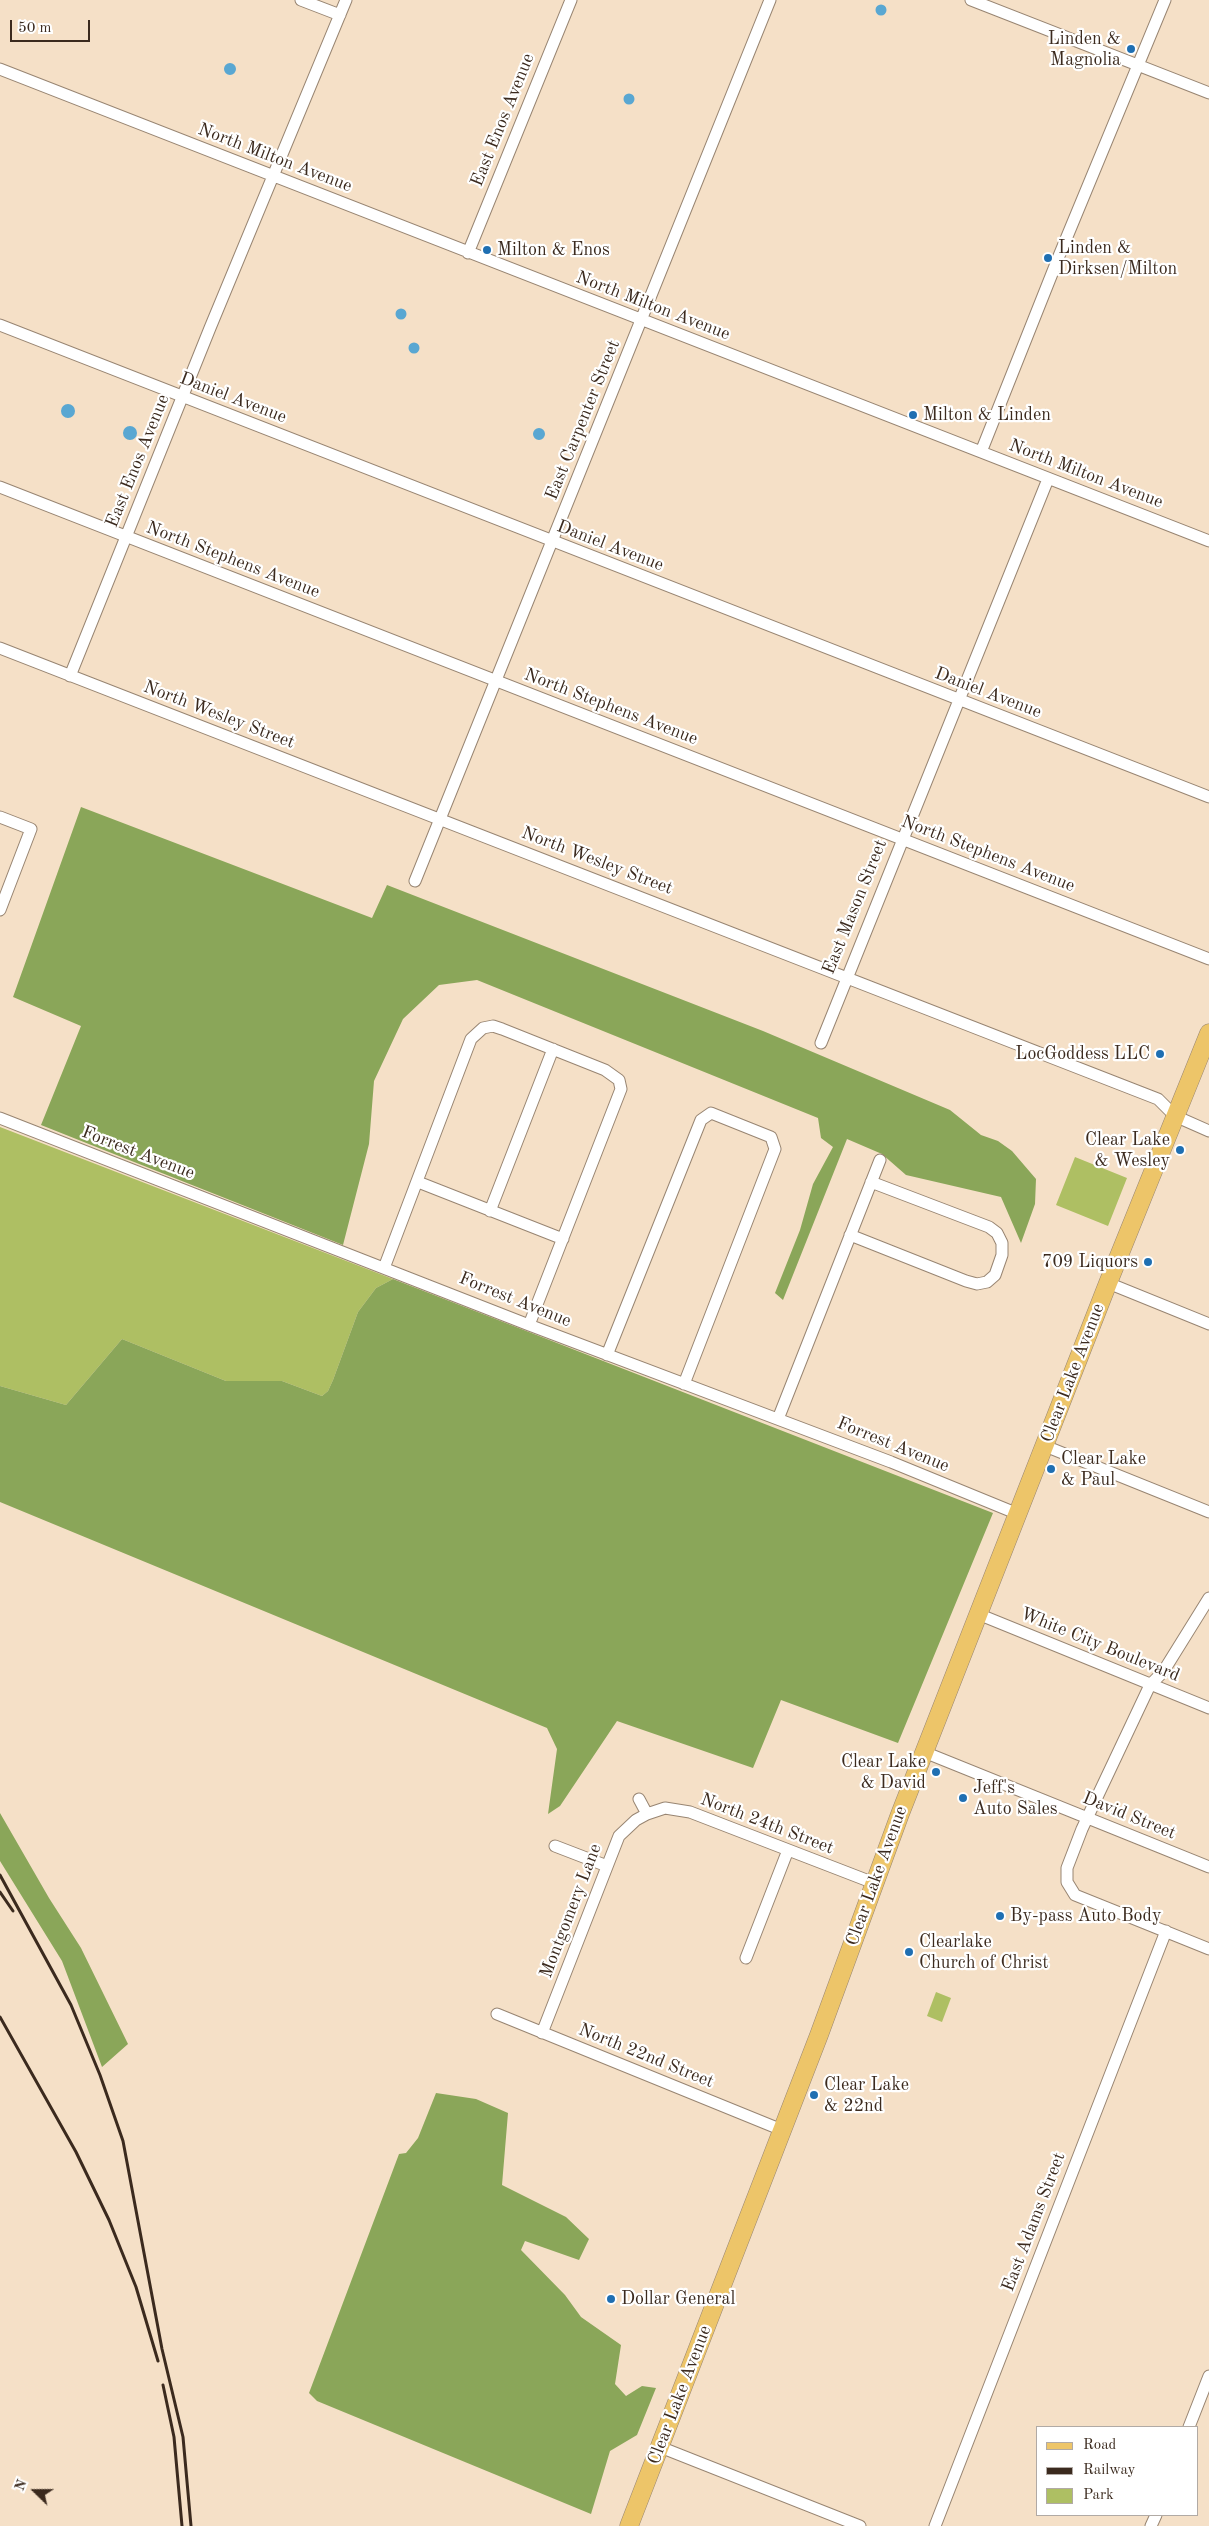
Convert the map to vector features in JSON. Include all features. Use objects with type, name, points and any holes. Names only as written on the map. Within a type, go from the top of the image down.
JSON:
[{"type":"main road","name":"Clear Lake Avenue","points":[[628,2526],[782,2130],[924,1752],[1108,1283],[1209,1034]]},
{"type":"street","points":[[301,0],[340,16]]},
{"type":"street","name":"East Enos Avenue","points":[[70,676],[182,397],[346,0]]},
{"type":"street","name":"East Enos Avenue","points":[[468,253],[572,0]]},
{"type":"street","name":"East Carpenter Street","points":[[415,881],[770,0]]},
{"type":"street","points":[[972,0],[1209,93]]},
{"type":"street","points":[[981,452],[1059,256],[1165,0]]},
{"type":"street","name":"North Milton Avenue","points":[[0,69],[1209,541]]},
{"type":"street","name":"Daniel Avenue","points":[[0,325],[958,701],[1209,797]]},
{"type":"street","name":"East Mason Street","points":[[821,1043],[1048,478]]},
{"type":"street","name":"North Stephens Avenue","points":[[0,487],[1209,958]]},
{"type":"street","name":"North Wesley Street","points":[[0,648],[1158,1099],[1175,1116]]},
{"type":"street","points":[[0,817],[31,829],[0,910]]},
{"type":"street","points":[[384,1268],[472,1039],[477,1031],[493,1026],[553,1049],[614,1074],[619,1080],[621,1089],[529,1325]]},
{"type":"street","points":[[490,1211],[553,1049]]},
{"type":"street","points":[[607,1355],[701,1120],[711,1113],[771,1136],[775,1149],[684,1384]]},
{"type":"street","points":[[1175,1116],[1209,1131]]},
{"type":"street","name":"Forrest Avenue","points":[[0,1118],[529,1325],[778,1419],[1018,1514]]},
{"type":"street","points":[[778,1419],[880,1160]]},
{"type":"street","points":[[418,1182],[563,1239]]},
{"type":"street","points":[[850,1235],[966,1281],[977,1284],[987,1282],[995,1275],[1002,1255],[1002,1243],[997,1233],[989,1227],[871,1182]]},
{"type":"street","points":[[1108,1283],[1209,1324]]},
{"type":"street","points":[[1045,1446],[1209,1512]]},
{"type":"street","points":[[1209,1598],[1163,1672],[1150,1685],[1087,1818],[1067,1868],[1066,1882],[1075,1895],[1209,1949]]},
{"type":"street","name":"White City Boulevard","points":[[978,1614],[1209,1708]]},
{"type":"street","name":"David Street","points":[[924,1752],[1209,1867]]},
{"type":"street","points":[[639,1798],[647,1814]]},
{"type":"street","name":"North 24th Street","points":[[647,1814],[665,1808],[678,1809],[874,1883]]},
{"type":"street","name":"Montgomery Lane","points":[[542,2033],[619,1836],[636,1820],[647,1814]]},
{"type":"street","points":[[555,1846],[607,1866]]},
{"type":"street","points":[[746,1958],[788,1850]]},
{"type":"street","name":"East Adams Street","points":[[935,2526],[1166,1931]]},
{"type":"street","name":"North 22nd Street","points":[[497,2014],[782,2130]]},
{"type":"street","points":[[1189,2426],[1209,2376]]},
{"type":"street","points":[[660,2447],[860,2526]]},
{"type":"green space","points":[[81,807],[372,918],[387,885],[763,1031],[950,1110],[981,1135],[998,1141],[1012,1151],[1036,1179],[1035,1204],[1021,1243],[1001,1197],[906,1175],[882,1154],[847,1139],[783,1300],[775,1293],[800,1230],[813,1184],[833,1147],[821,1138],[818,1118],[477,980],[439,985],[403,1019],[374,1081],[369,1144],[343,1245],[41,1125],[81,1026],[13,997]]},
{"type":"green space","points":[[0,1127],[393,1279],[376,1288],[358,1312],[333,1380],[328,1391],[322,1396],[282,1381],[226,1381],[122,1339],[66,1405],[0,1386]]},
{"type":"green space","points":[[1075,1157],[1127,1178],[1108,1226],[1056,1205]]},
{"type":"green space","points":[[393,1279],[993,1513],[898,1743],[781,1700],[753,1768],[617,1721],[560,1806],[548,1814],[557,1749],[547,1728],[0,1502],[0,1386],[66,1405],[122,1339],[226,1381],[282,1381],[322,1396],[328,1391],[333,1380],[358,1312],[376,1288]]},
{"type":"green space","points":[[0,1813],[49,1898],[81,1948],[128,2044],[102,2067],[62,1961],[0,1861]]},
{"type":"green space","points":[[936,1992],[951,1998],[942,2022],[927,2016]]},
{"type":"green space","points":[[436,2093],[476,2099],[508,2113],[502,2185],[566,2217],[589,2239],[579,2260],[525,2241],[521,2250],[565,2295],[581,2317],[621,2345],[615,2384],[626,2396],[642,2386],[656,2388],[637,2435],[610,2451],[591,2514],[317,2401],[309,2393],[399,2154],[406,2153],[418,2138]]},
{"type":"water","points":[[881,4],[887,10],[881,16],[875,10]]},
{"type":"water","points":[[230,63],[236,69],[230,75],[224,69]]},
{"type":"water","points":[[629,93],[635,99],[629,105],[623,99]]},
{"type":"water","points":[[401,308],[407,314],[401,320],[395,314]]},
{"type":"water","points":[[414,342],[420,348],[414,354],[408,348]]},
{"type":"water","points":[[68,404],[73,406],[75,411],[73,416],[68,418],[63,416],[61,411],[63,406]]},
{"type":"water","points":[[130,426],[135,428],[137,433],[135,438],[130,440],[125,438],[123,433],[125,428]]},
{"type":"water","points":[[537,428],[541,428],[545,434],[541,440],[537,440],[533,436],[533,432]]},
{"type":"railway","points":[[0,1875],[71,2005],[100,2075],[123,2141],[162,2349],[183,2437],[191,2526]]},
{"type":"railway","points":[[0,1892],[13,1911]]},
{"type":"railway","points":[[0,2017],[76,2152],[109,2220],[136,2287],[158,2361]]},
{"type":"railway","points":[[163,2385],[174,2437],[182,2526]]},
{"type":"place","name":"Linden & Magnolia","points":[[1131,49]]},
{"type":"place","name":"Milton & Enos","points":[[487,250]]},
{"type":"place","name":"Linden & Dirksen/Milton","points":[[1048,258]]},
{"type":"place","name":"Milton & Linden","points":[[913,415]]},
{"type":"place","name":"LocGoddess LLC","points":[[1160,1054]]},
{"type":"place","name":"Clear Lake & Wesley","points":[[1180,1150]]},
{"type":"place","name":"709 Liquors","points":[[1148,1262]]},
{"type":"place","name":"Clear Lake & Paul","points":[[1051,1469]]},
{"type":"place","name":"Clear Lake & David","points":[[936,1772]]},
{"type":"place","name":"Jeff's Auto Sales","points":[[963,1798]]},
{"type":"place","name":"By-pass Auto Body","points":[[1000,1916]]},
{"type":"place","name":"Clearlake Church of Christ","points":[[909,1952]]},
{"type":"place","name":"Clear Lake & 22nd","points":[[814,2095]]},
{"type":"place","name":"Dollar General","points":[[611,2299]]}]
